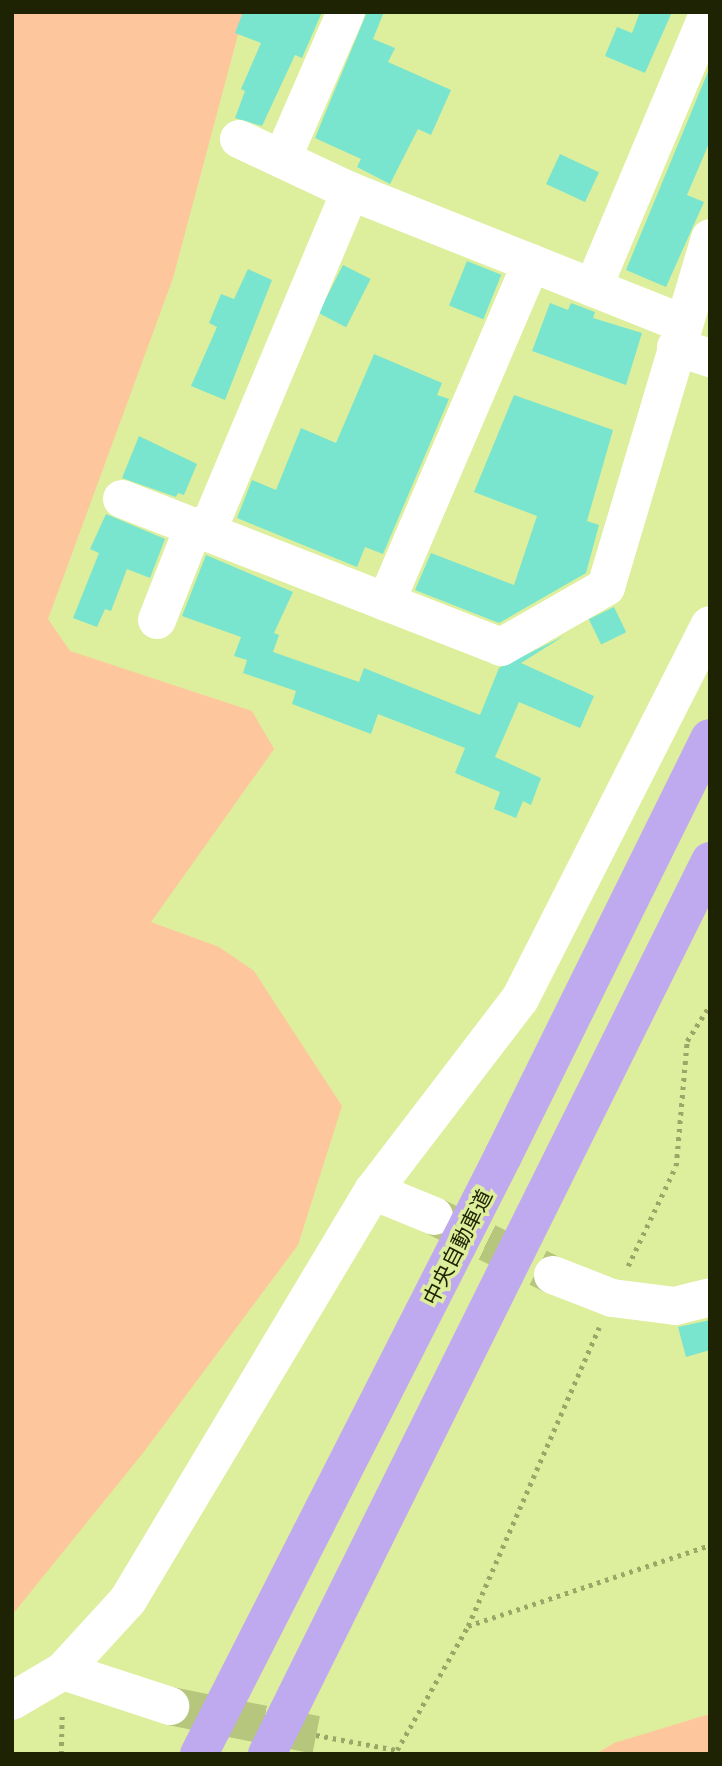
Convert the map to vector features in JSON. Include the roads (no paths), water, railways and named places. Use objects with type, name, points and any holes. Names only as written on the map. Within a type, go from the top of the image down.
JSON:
[{"type":"highway","name":"中央自動車道","points":[[199,1754],[503,1156],[710,738]]},
{"type":"highway","points":[[267,1754],[710,861]]},
{"type":"highway","points":[[186,1754],[231,1689]]},
{"type":"street","points":[[282,159],[346,12]]},
{"type":"street","points":[[593,288],[709,12]]},
{"type":"street","points":[[239,139],[350,191],[593,288],[689,343]]},
{"type":"street","points":[[158,620],[350,191]]},
{"type":"street","points":[[122,499],[501,647],[606,587],[689,343],[710,238]]},
{"type":"street","points":[[386,602],[531,263]]},
{"type":"street","points":[[12,1701],[63,1671],[128,1600],[373,1191],[520,999],[710,625]]},
{"type":"street","points":[[373,1191],[434,1216]]},
{"type":"street","points":[[553,1275],[612,1298],[675,1306],[710,1297]]},
{"type":"street","points":[[63,1671],[170,1706]]},
{"type":"tunnel","points":[[436,1217],[553,1275]]},
{"type":"tunnel","points":[[170,1706],[316,1735]]}]
